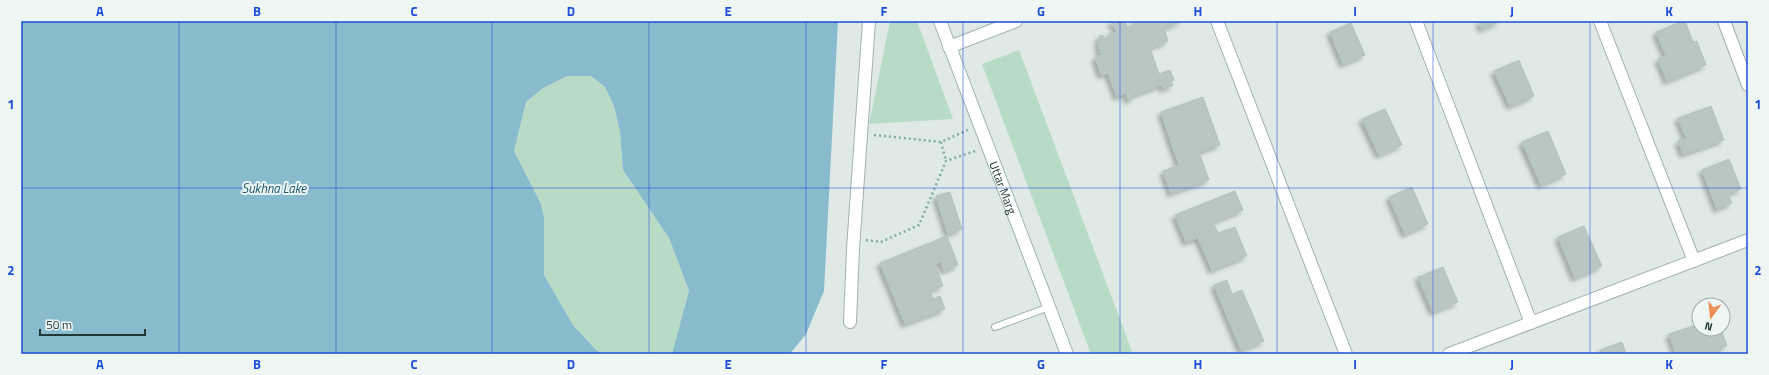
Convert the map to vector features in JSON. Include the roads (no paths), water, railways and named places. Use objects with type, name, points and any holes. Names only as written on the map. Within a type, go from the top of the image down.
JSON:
[{"type":"street","points":[[850,322],[854,238],[869,21]]},
{"type":"street","name":"Uttar Marg","points":[[940,21],[1066,354]]},
{"type":"street","points":[[949,47],[1016,21]]},
{"type":"street","points":[[1217,21],[1346,354]]},
{"type":"street","points":[[1416,21],[1532,323]]},
{"type":"street","points":[[1600,21],[1694,261]]},
{"type":"street","points":[[1724,21],[1748,85]]},
{"type":"street","points":[[1449,354],[1748,240]]},
{"type":"lane","points":[[996,327],[1049,307]]},
{"type":"water","name":"Sukhna Lake","points":[[21,21],[838,21],[824,291],[806,334],[790,354],[672,354],[689,291],[669,238],[623,170],[620,132],[614,106],[605,87],[591,76],[567,76],[543,88],[526,102],[514,151],[541,204],[544,218],[544,275],[573,325],[596,350],[604,354],[21,354]]}]
